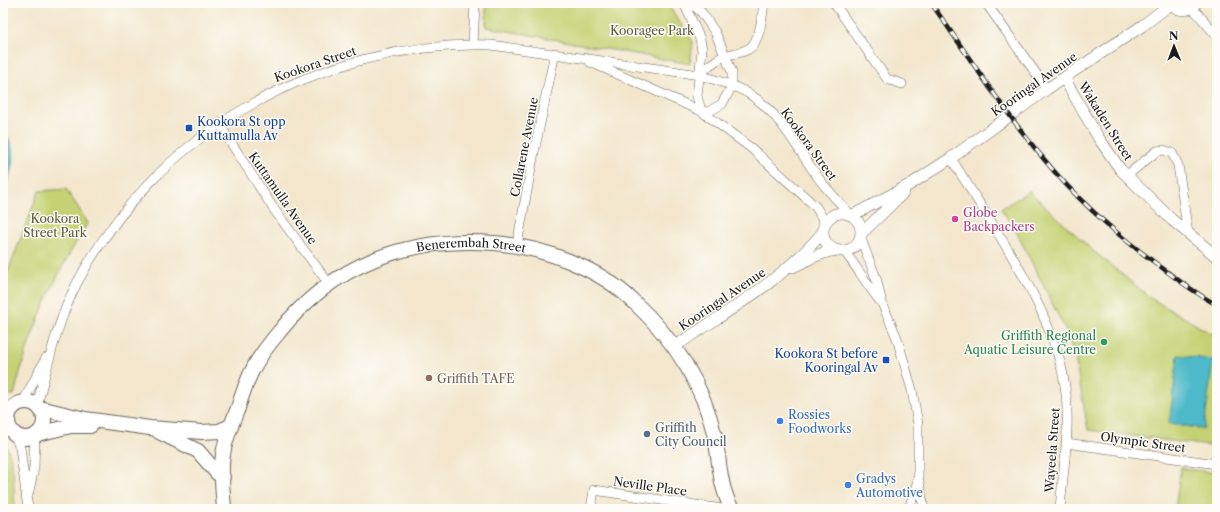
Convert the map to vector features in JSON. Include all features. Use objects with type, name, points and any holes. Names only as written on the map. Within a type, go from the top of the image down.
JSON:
[{"type":"main road","name":"Benerembah Street","points":[[224,509],[222,456],[245,385],[265,350],[293,315],[329,284],[365,263],[391,252],[414,246],[443,241],[468,240],[517,245],[556,256],[615,286],[637,304],[674,347],[692,375],[701,394],[714,435],[723,488],[732,509]]},
{"type":"main road","points":[[3,404],[30,405],[85,420],[150,428],[202,432],[219,431],[231,426]]},
{"type":"main road","points":[[36,434],[44,423],[44,418],[30,405],[14,406],[9,416],[9,427],[26,437],[71,426],[130,426]]},
{"type":"main road","points":[[150,428],[198,451],[217,474],[223,477]]},
{"type":"street","points":[[473,45],[475,3]]},
{"type":"street","points":[[684,3],[700,39],[703,57],[697,96],[701,111],[708,112],[722,104],[732,86],[732,72],[716,32],[702,13],[691,3]]},
{"type":"street","points":[[700,75],[708,64],[726,56],[745,51],[753,46],[761,25],[764,3]]},
{"type":"street","points":[[834,3],[887,79],[902,84]]},
{"type":"street","points":[[986,3],[1048,89]]},
{"type":"street","points":[[1171,4],[1180,10],[1194,5],[1217,36]]},
{"type":"street","name":"Kooringal Avenue","points":[[851,214],[912,184],[1064,78],[1142,26],[1171,4]]},
{"type":"street","name":"Kookora Street","points":[[30,405],[66,305],[86,266],[113,226],[155,177],[219,124],[243,108],[277,89],[345,64],[413,51],[473,45],[555,53],[583,59],[700,75],[732,86],[751,95],[777,117],[820,180],[851,214]]},
{"type":"street","name":"Collarene Avenue","points":[[517,245],[534,152],[555,53]]},
{"type":"street","name":"Kookora Street","points":[[583,59],[701,111],[762,158],[816,207],[824,227]]},
{"type":"street","name":"Wakaden Street","points":[[1064,78],[1098,137],[1126,176],[1188,234],[1217,257]]},
{"type":"street","name":"Kuttamulla Avenue","points":[[219,124],[273,208],[329,284]]},
{"type":"street","name":"Wakaden Street","points":[[1126,176],[1158,151],[1163,150],[1172,153],[1178,165],[1188,234]]},
{"type":"street","name":"Wayeela Street","points":[[951,158],[1011,255],[1044,319],[1059,356],[1066,393],[1067,422],[1060,509]]},
{"type":"street","name":"Kooringal Avenue","points":[[861,236],[912,184]]},
{"type":"street","points":[[882,303],[866,284],[856,265],[840,251],[827,243],[824,227],[835,214],[851,214],[858,220],[861,236],[876,278],[882,303],[897,338],[914,402],[918,436],[918,476],[924,509]]},
{"type":"street","name":"Kooringal Avenue","points":[[784,272],[824,227]]},
{"type":"street","points":[[840,251],[854,247],[861,236]]},
{"type":"street","name":"Kooringal Avenue","points":[[674,347],[755,294],[784,272],[815,256],[826,252],[840,251]]},
{"type":"street","name":"Kookora Street","points":[[30,405],[54,341]]},
{"type":"street","points":[[9,427],[20,447],[20,459],[28,509]]},
{"type":"street","points":[[27,498],[34,468],[36,434]]},
{"type":"street","name":"Olympic Street","points":[[1066,443],[1217,464]]},
{"type":"street","points":[[909,509],[918,476]]},
{"type":"street","name":"Neville Place","points":[[591,509],[594,490],[722,509]]},
{"type":"green space","name":"Kooragee Park","points":[[486,3],[667,3],[693,42],[690,64],[486,27]]},
{"type":"green space","name":"Kookora Street Park","points":[[66,189],[88,223],[53,285],[27,349],[14,395],[3,394],[3,284],[39,191]]},
{"type":"green space","points":[[1029,191],[1091,249],[1152,299],[1217,337],[1217,447],[1088,430],[1075,357],[1068,335],[1016,231],[1001,209]]},
{"type":"green space","points":[[3,440],[12,465],[15,509],[3,509]]},
{"type":"green space","points":[[1181,468],[1217,473],[1216,509],[1175,509]]},
{"type":"water","points":[[3,129],[11,145],[12,161],[9,177],[3,194]]},
{"type":"water","points":[[1178,355],[1213,360],[1204,429],[1169,424]]},
{"type":"railway","points":[[931,3],[1013,120],[1043,158],[1084,203],[1129,243],[1181,282],[1217,305]]},
{"type":"place","name":"Kookora St opp Kuttamulla Av","points":[[189,128]]},
{"type":"place","name":"Globe Backpackers","points":[[955,219]]},
{"type":"place","name":"Griffith Regional Aquatic Leisure Centre","points":[[1104,342]]},
{"type":"place","name":"Kookora St before Kooringal Av","points":[[886,360]]},
{"type":"place","name":"Griffith TAFE","points":[[429,378]]},
{"type":"place","name":"Rossies Foodworks","points":[[780,421]]},
{"type":"place","name":"Griffith City Council","points":[[647,434]]},
{"type":"place","name":"Gradys Automotive","points":[[848,485]]}]
